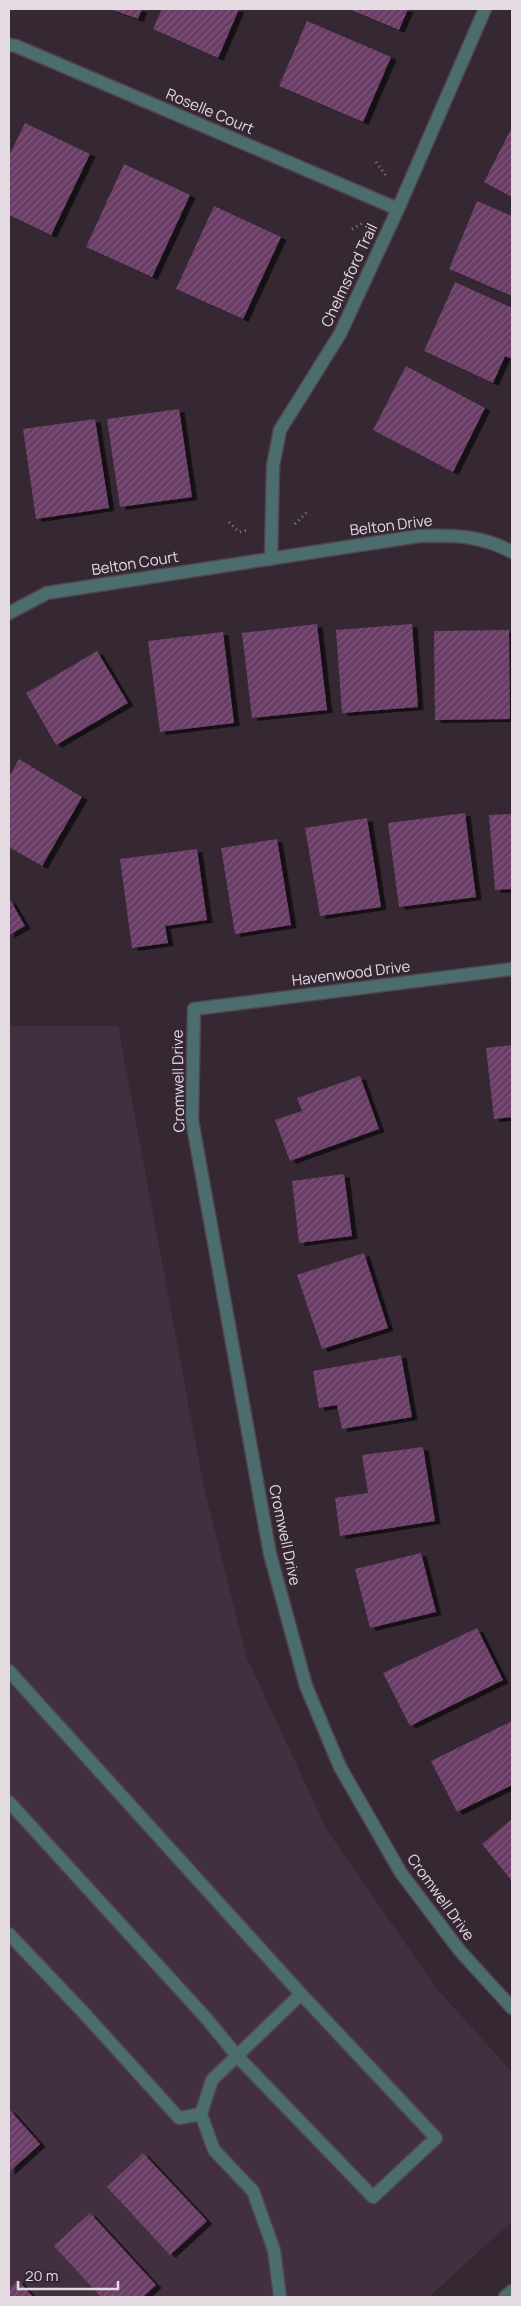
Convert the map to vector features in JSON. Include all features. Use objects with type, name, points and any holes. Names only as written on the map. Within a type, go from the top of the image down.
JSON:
[{"type":"street","name":"Chelmsford Trail","points":[[271,559],[272,466],[280,430],[340,334],[398,209],[485,9]]},
{"type":"street","name":"Roselle Court","points":[[9,46],[16,46],[398,209]]},
{"type":"street","name":"Belton Drive","points":[[271,559],[419,536],[457,535],[494,542],[512,552]]},
{"type":"street","name":"Belton Court","points":[[9,613],[48,593],[271,559]]},
{"type":"street","name":"Havenwood Drive","points":[[194,1008],[512,969]]},
{"type":"street","name":"Cromwell Drive","points":[[194,1008],[192,1120],[270,1554],[306,1686],[340,1767],[401,1873],[460,1951],[512,2008]]},
{"type":"street","points":[[9,1671],[302,1994],[436,2138],[373,2197],[238,2057],[206,2018],[9,1802]]},
{"type":"street","points":[[9,1934],[179,2118],[200,2114]]},
{"type":"street","points":[[280,2297],[274,2250],[253,2191],[214,2150],[200,2114],[212,2080],[302,1994]]},
{"type":"street","points":[[505,2297],[512,2291]]},
{"type":"shaded area","points":[[9,1026],[118,1026],[205,1493],[247,1658],[327,1830],[437,1989],[512,2072],[512,2221],[429,2297],[9,2297]]},
{"type":"building","points":[[110,9],[142,9],[138,19]]},
{"type":"building","points":[[162,9],[239,9],[218,58],[153,29]]},
{"type":"building","points":[[349,9],[408,9],[399,30]]},
{"type":"building","points":[[307,21],[391,57],[363,122],[279,86]]},
{"type":"building","points":[[25,123],[90,154],[51,235],[9,215],[9,156]]},
{"type":"building","points":[[512,127],[512,197],[484,182]]},
{"type":"building","points":[[124,164],[190,195],[152,277],[86,247]]},
{"type":"building","points":[[477,201],[512,216],[512,296],[449,269]]},
{"type":"building","points":[[214,206],[281,237],[243,319],[176,289]]},
{"type":"building","points":[[455,282],[512,308],[512,359],[505,356],[493,383],[424,351]]},
{"type":"building","points":[[406,366],[485,408],[453,472],[373,430]]},
{"type":"building","points":[[179,409],[192,497],[120,507],[107,419]]},
{"type":"building","points":[[95,419],[109,508],[36,519],[23,429]]},
{"type":"building","points":[[317,624],[327,710],[252,718],[242,633]]},
{"type":"building","points":[[412,624],[418,707],[342,713],[336,630]]},
{"type":"building","points":[[509,630],[510,719],[435,720],[434,631]]},
{"type":"building","points":[[223,632],[234,723],[160,732],[148,641]]},
{"type":"building","points":[[97,651],[128,703],[56,745],[26,693]]},
{"type":"building","points":[[19,759],[82,797],[42,866],[9,847],[9,777]]},
{"type":"building","points":[[465,813],[476,897],[399,907],[388,823]]},
{"type":"building","points":[[512,814],[512,889],[495,890],[489,815]]},
{"type":"building","points":[[367,818],[381,907],[320,916],[305,828]]},
{"type":"building","points":[[277,839],[291,925],[235,934],[221,848]]},
{"type":"building","points":[[197,849],[207,920],[165,926],[168,943],[132,948],[120,859]]},
{"type":"building","points":[[9,898],[25,926],[9,935]]},
{"type":"building","points":[[512,1045],[512,1117],[494,1119],[486,1048]]},
{"type":"building","points":[[360,1076],[379,1129],[290,1161],[275,1120],[302,1111],[297,1098]]},
{"type":"building","points":[[344,1174],[352,1236],[299,1243],[292,1181]]},
{"type":"building","points":[[364,1253],[388,1328],[322,1349],[297,1275]]},
{"type":"building","points":[[401,1355],[412,1417],[342,1429],[337,1405],[319,1408],[313,1371]]},
{"type":"building","points":[[423,1447],[435,1521],[340,1536],[335,1498],[368,1493],[362,1455]]},
{"type":"building","points":[[421,1553],[436,1612],[370,1628],[355,1569]]},
{"type":"building","points":[[477,1628],[503,1680],[410,1726],[383,1673]]},
{"type":"building","points":[[512,1721],[512,1785],[457,1812],[431,1761]]},
{"type":"building","points":[[512,1819],[512,1881],[482,1844]]},
{"type":"building","points":[[9,2109],[40,2144],[9,2172]]},
{"type":"building","points":[[143,2153],[207,2221],[170,2255],[107,2187]]},
{"type":"building","points":[[90,2213],[156,2285],[143,2297],[101,2297],[54,2246]]},
{"type":"building","points":[[18,2280],[33,2297],[9,2297],[9,2289]]}]
